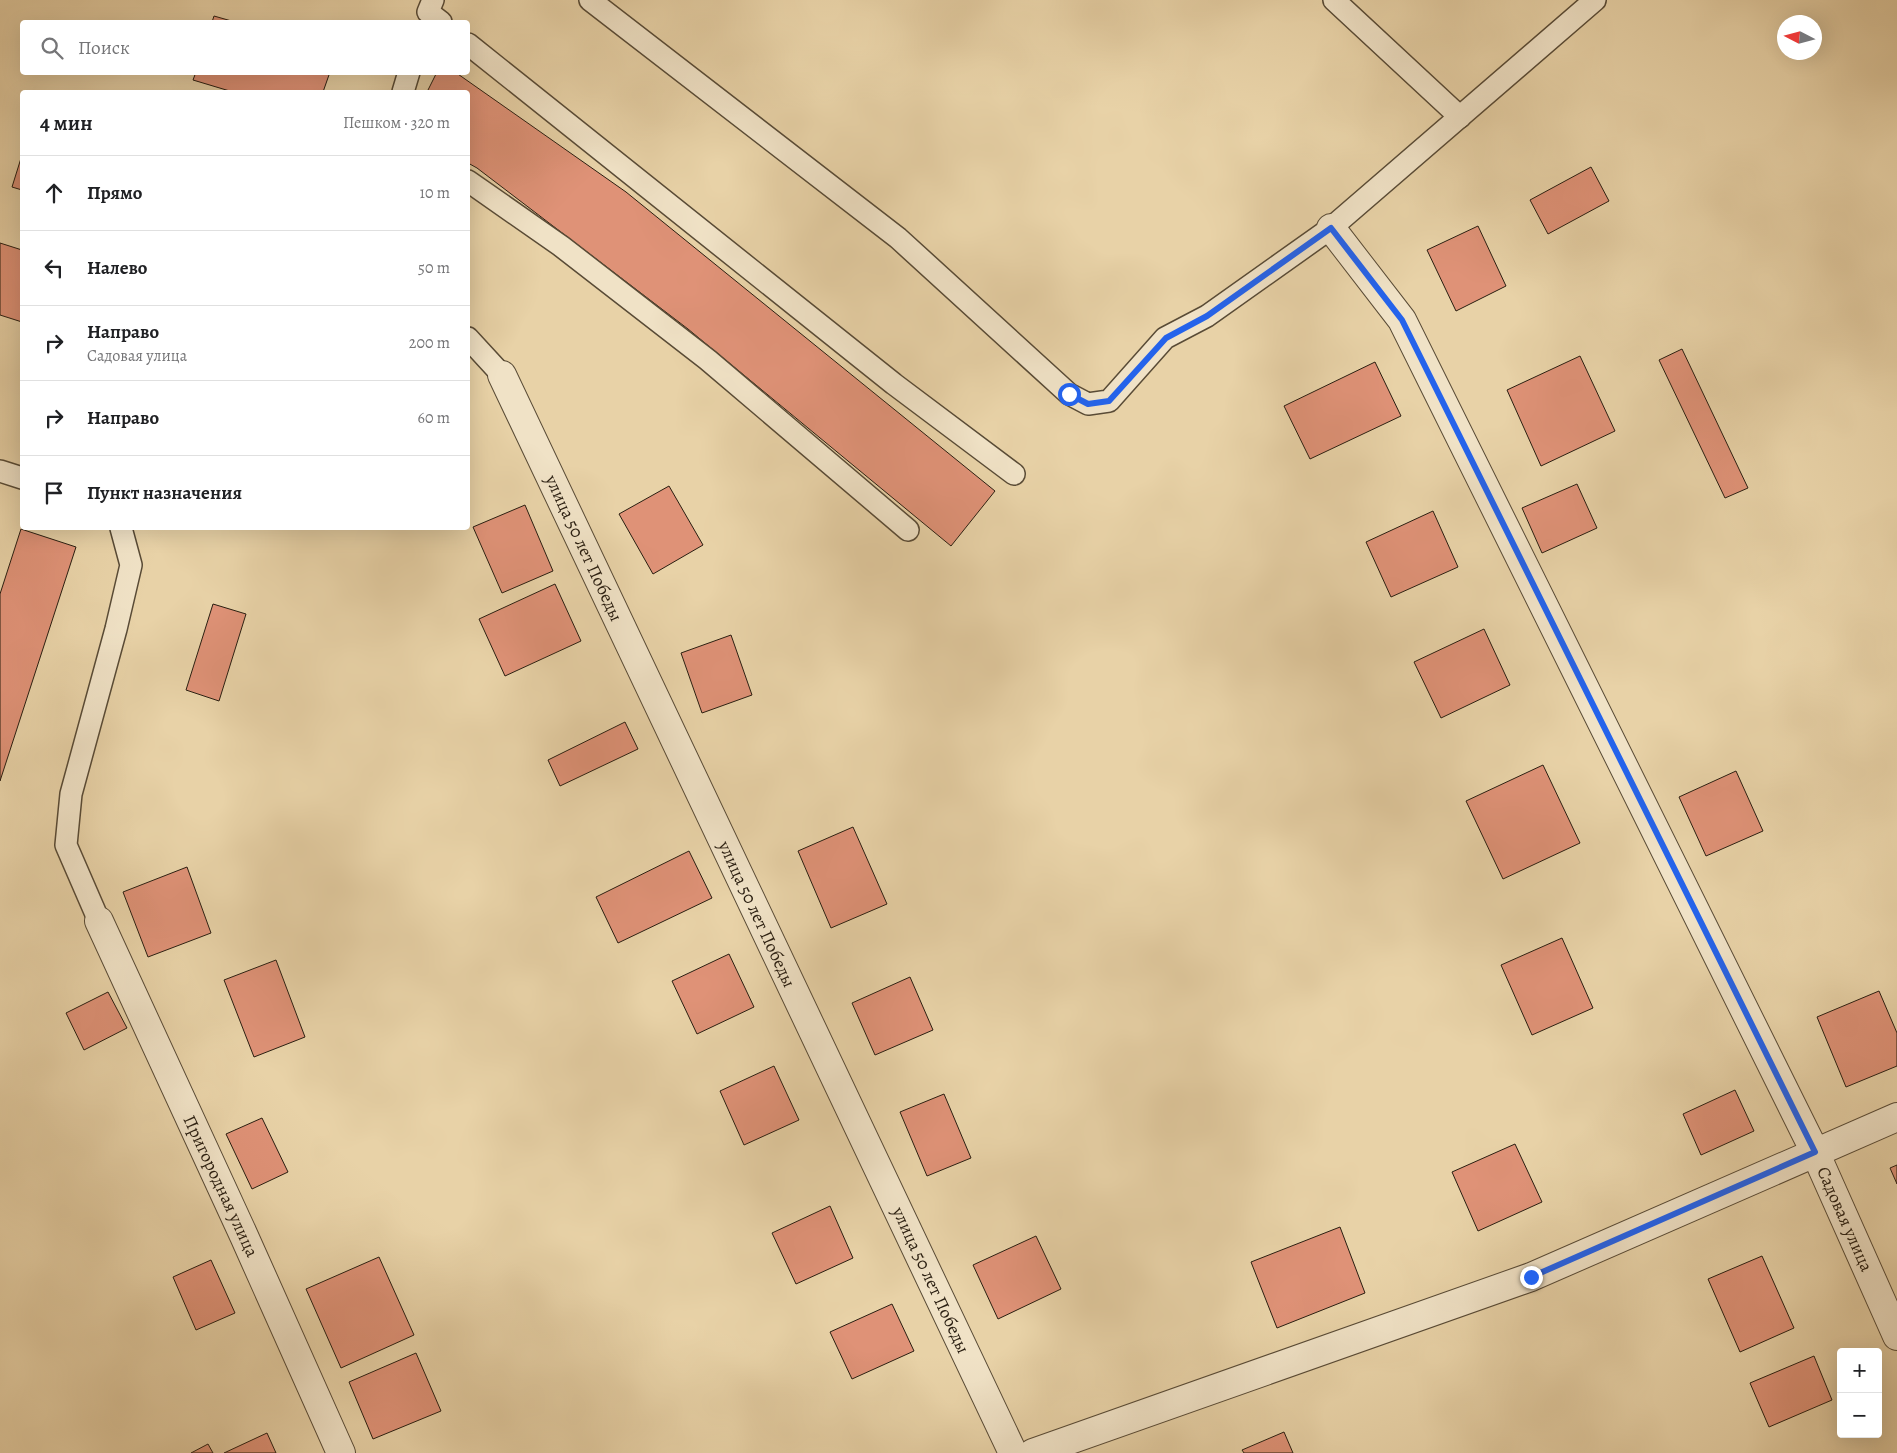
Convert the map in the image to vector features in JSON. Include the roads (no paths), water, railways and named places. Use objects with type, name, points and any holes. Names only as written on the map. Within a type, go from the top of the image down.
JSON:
[{"type":"street","name":"Садовая улица","points":[[1331,228],[1402,320],[1815,1152],[1897,1336]]},
{"type":"street","name":"улица 50 лет Победы","points":[[502,375],[1013,1453]]},
{"type":"street","name":"Пригородная улица","points":[[99,921],[244,1236],[341,1453]]},
{"type":"street","points":[[1033,1453],[1531,1277],[1897,1117]]},
{"type":"lane","points":[[590,0],[898,238],[1069,394],[1088,404],[1109,401],[1166,338],[1207,316],[1331,228],[1595,0]]},
{"type":"lane","points":[[1334,0],[1460,117]]},
{"type":"lane","points":[[470,46],[894,384],[1014,474]]},
{"type":"lane","points":[[404,90],[408,75]]},
{"type":"lane","points":[[470,182],[561,246],[708,360],[908,530]]},
{"type":"lane","points":[[470,340],[502,375]]},
{"type":"lane","points":[[0,471],[20,477]]},
{"type":"lane","points":[[99,921],[66,844],[71,794],[116,629],[131,565],[122,530]]}]
